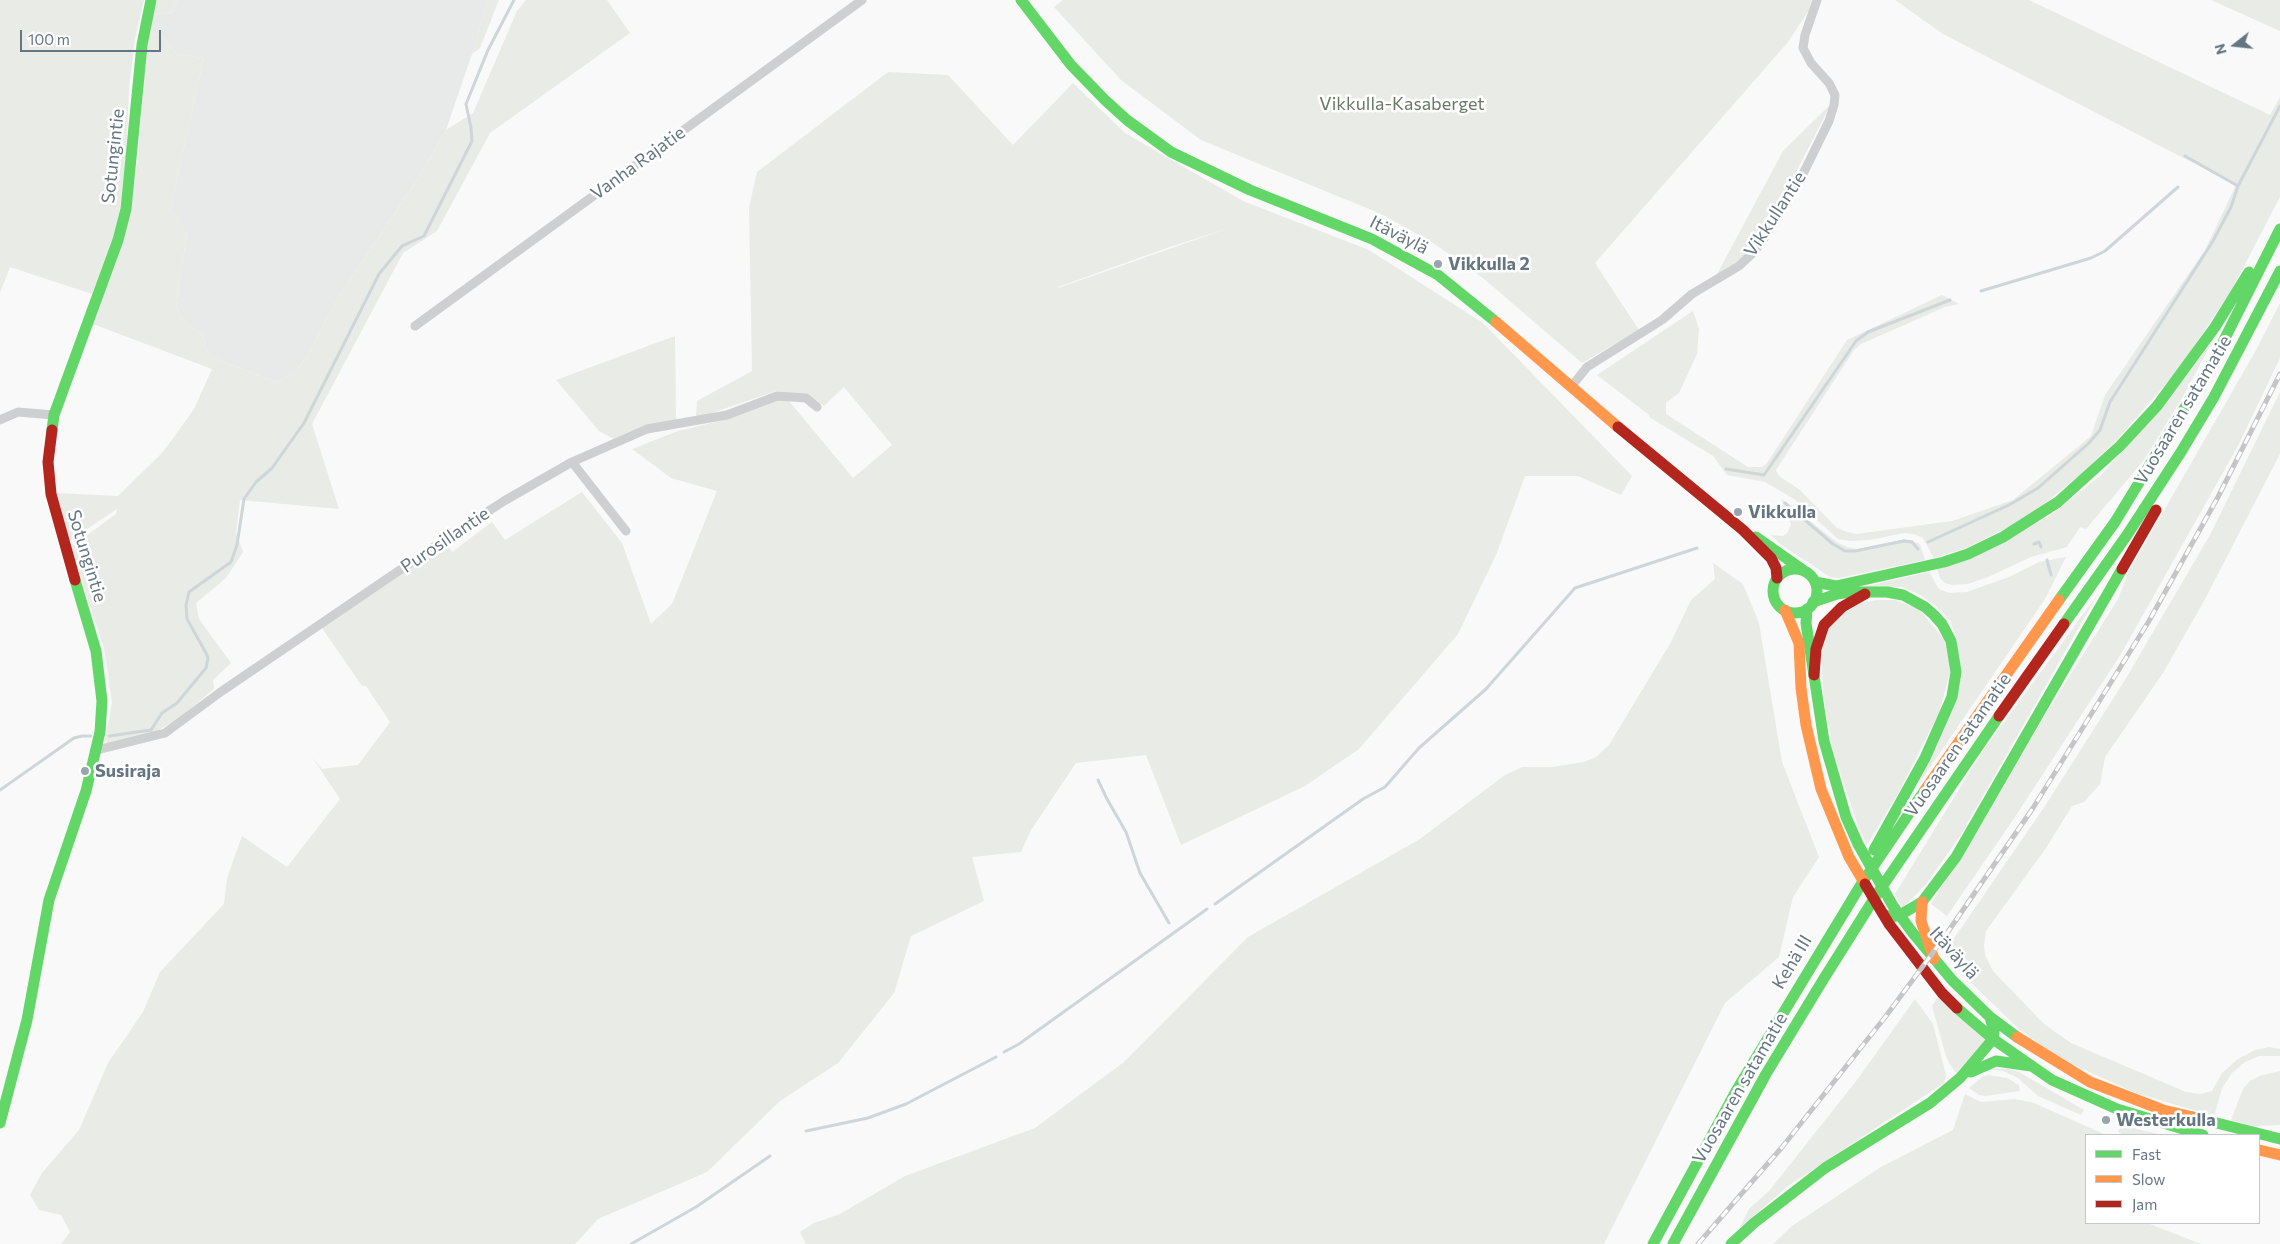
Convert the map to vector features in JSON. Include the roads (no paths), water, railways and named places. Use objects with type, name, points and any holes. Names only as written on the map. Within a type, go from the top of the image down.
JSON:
[{"type":"main road","name":"Sotungintie","points":[[0,1123],[27,1020],[49,900],[86,791],[97,750],[102,720],[101,678],[88,618],[61,533],[51,494],[48,462],[54,415],[118,240],[126,209],[142,45],[151,0]]},
{"type":"main road","name":"Itäväylä","points":[[1020,0],[1071,65],[1127,120],[1156,141],[1206,170],[1372,239],[1423,266],[1473,302],[1571,387],[1743,530],[1771,558],[1776,568],[1777,578]]},
{"type":"main road","points":[[1815,582],[1836,586],[1944,562],[1968,554],[2003,538],[2058,502],[2120,446],[2157,406],[2215,327],[2247,276],[2274,222],[2280,216]]},
{"type":"main road","name":"Vuosaaren satamatie","points":[[1862,883],[1937,772],[2115,522],[2149,469],[2215,358],[2280,229]]},
{"type":"main road","name":"Vuosaaren satamatie","points":[[1673,1244],[1766,1074],[1877,894],[1958,773],[2128,535],[2182,452],[2214,397],[2280,271]]},
{"type":"main road","points":[[1934,959],[1921,921],[1922,902],[1956,857],[2108,594],[2158,506],[2182,452]]},
{"type":"main road","name":"Itäväylä","points":[[1743,530],[1768,544],[1803,570]]},
{"type":"main road","points":[[1810,606],[1816,596],[1815,582],[1810,575],[1803,570],[1787,570],[1777,578],[1774,594],[1779,606],[1786,610],[1793,612],[1810,606],[1837,594],[1869,592],[1903,595],[1925,607],[1934,615],[1942,624],[1951,641],[1956,672],[1952,697],[1925,758],[1875,845],[1862,883]]},
{"type":"main road","points":[[1814,675],[1816,649],[1824,625],[1842,607],[1869,592]]},
{"type":"main road","name":"Itäväylä","points":[[1810,606],[1806,623],[1824,742],[1846,817],[1858,844],[1897,910],[1934,959],[1952,980],[1990,1017],[2029,1046],[2090,1082],[2163,1110],[2260,1134]]},
{"type":"main road","name":"Itäväylä","points":[[1786,610],[1799,642],[1801,688],[1816,771],[1823,796],[1849,857],[1885,915],[1888,924],[1942,994],[1994,1039],[2031,1066],[2067,1087],[2117,1109],[2199,1134]]},
{"type":"main road","name":"Kehä III","points":[[1653,1244],[1741,1082],[1862,883]]},
{"type":"main road","points":[[1885,915],[1892,917],[1897,910],[1922,902]]},
{"type":"main road","points":[[1731,1244],[1754,1223],[1818,1173],[1930,1103],[1960,1078],[1994,1039],[1990,1017]]},
{"type":"main road","points":[[1960,1078],[1984,1065],[1996,1061],[2031,1066]]},
{"type":"main road","name":"Itäväylä","points":[[2260,1134],[2280,1139]]},
{"type":"main road","points":[[2260,1150],[2280,1155]]},
{"type":"street","name":"Vanha Rajatie","points":[[415,326],[862,0]]},
{"type":"street","name":"Vikkullantie","points":[[1571,387],[1588,367],[1671,314],[1692,294],[1739,266],[1755,251],[1765,237],[1802,176],[1829,121],[1834,105],[1835,95],[1829,82],[1811,63],[1803,48],[1804,35],[1817,0]]},
{"type":"street","name":"Purosillantie","points":[[97,750],[165,733],[222,691],[444,540],[504,501],[572,462],[647,429],[727,415],[777,396],[806,398],[818,407]]},
{"type":"street","points":[[0,420],[18,412],[54,415]]},
{"type":"street","points":[[572,462],[626,532]]},
{"type":"waterway","points":[[109,736],[151,730],[162,713],[177,703],[206,668],[208,658],[187,619],[186,605],[189,592],[231,562],[237,545],[244,499],[256,482],[272,468],[304,423],[379,274],[402,246],[424,236],[472,141],[466,104],[488,50],[514,0]]},
{"type":"waterway","points":[[1928,542],[2009,505],[2038,488],[2089,443],[2100,430],[2110,402],[2213,241],[2231,207],[2238,186],[2280,106]]},
{"type":"waterway","points":[[2185,156],[2238,186]]},
{"type":"waterway","points":[[1981,291],[2091,258],[2105,251],[2178,187]]},
{"type":"waterway","points":[[1726,469],[1764,475],[1856,341],[1868,332],[1950,300]]},
{"type":"waterway","points":[[1785,503],[1833,544],[1845,551],[1855,551],[1904,541],[1912,542],[1918,549]]},
{"type":"waterway","points":[[2034,544],[2039,542],[2041,547]]},
{"type":"waterway","points":[[1215,904],[1363,799],[1385,787],[1419,748],[1486,689],[1575,588],[1697,548]]},
{"type":"waterway","points":[[2047,560],[2051,575]]},
{"type":"waterway","points":[[0,790],[74,738],[91,736]]},
{"type":"waterway","points":[[1098,780],[1126,832],[1140,873],[1169,923]]},
{"type":"waterway","points":[[1004,1052],[1019,1044],[1207,909]]},
{"type":"waterway","points":[[806,1131],[868,1118],[906,1104],[996,1057]]},
{"type":"waterway","points":[[631,1244],[696,1207],[770,1156]]},
{"type":"railway","points":[[1698,1244],[1783,1146],[1886,1016],[1943,939],[2033,808],[2149,621],[2218,497],[2280,374]]},
{"type":"place","name":"Vikkulla 2","points":[[1438,264]]},
{"type":"place","name":"Vikkulla","points":[[1738,512]]},
{"type":"place","name":"Susiraja","points":[[85,771]]},
{"type":"place","name":"Westerkulla","points":[[2106,1120]]},
{"type":"park label","name":"Vikkulla-Kasaberget","points":[[1402,104]]}]
